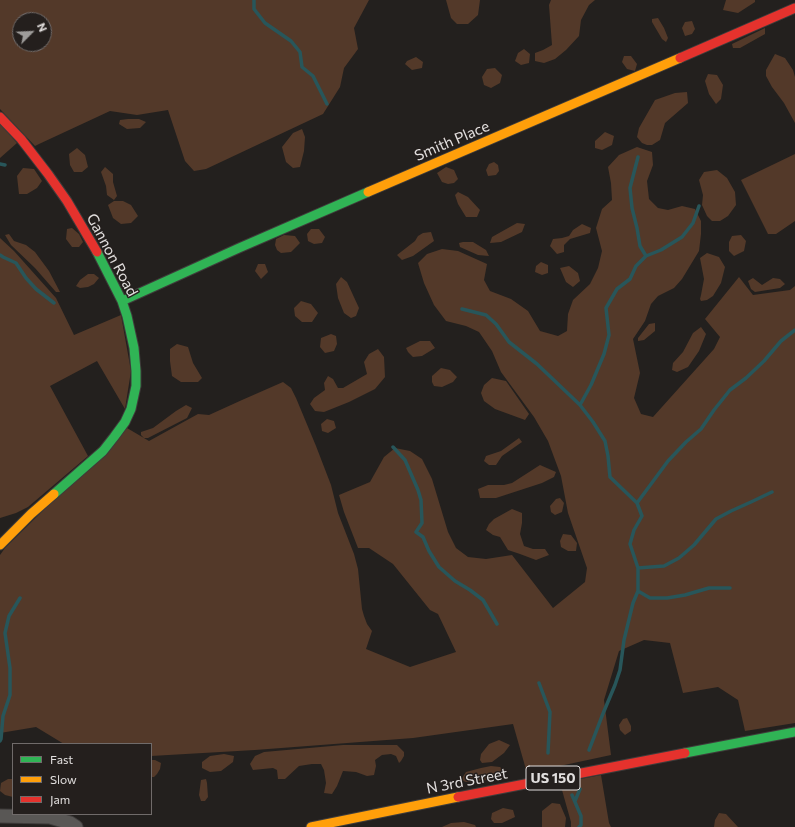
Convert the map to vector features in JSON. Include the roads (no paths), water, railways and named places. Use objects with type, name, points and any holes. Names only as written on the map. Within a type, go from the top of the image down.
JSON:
[{"type":"street","name":"Smith Place","points":[[122,301],[239,248],[795,8]]},
{"type":"street","name":"Gannon Road","points":[[0,117],[35,157],[67,201],[103,263],[122,301],[127,316],[134,348],[136,371],[136,386],[131,409],[114,437],[103,450],[31,514],[0,545]]},
{"type":"street","name":"N 3rd Street","points":[[311,827],[470,794],[795,732]]},
{"type":"street","points":[[0,816],[50,817],[70,823],[76,827]]},
{"type":"waterway","points":[[254,0],[254,9],[265,23],[291,41],[300,52],[302,67],[313,76],[327,104]]},
{"type":"waterway","points":[[638,157],[630,188],[632,208],[640,246],[646,256]]},
{"type":"waterway","points":[[0,164],[5,165]]},
{"type":"waterway","points":[[580,405],[591,385],[604,354],[609,335],[606,308],[617,289],[630,279],[636,266],[646,256],[661,250],[682,237],[693,223],[699,206]]},
{"type":"waterway","points":[[0,255],[16,263],[26,278],[36,289],[54,303]]},
{"type":"waterway","points":[[462,309],[486,315],[496,324],[509,342],[537,364],[580,405],[605,441],[610,477],[637,503],[642,516],[634,530],[630,544],[638,568],[638,591],[633,603],[624,640],[620,670],[589,750]]},
{"type":"waterway","points":[[637,503],[668,461],[701,429],[730,390],[746,378],[764,361],[781,341],[795,330]]},
{"type":"waterway","points":[[393,447],[405,460],[421,500],[422,523],[416,532],[423,537],[429,551],[439,567],[455,581],[483,600],[497,624]]},
{"type":"waterway","points":[[638,568],[664,566],[679,558],[694,545],[716,519],[772,492]]},
{"type":"waterway","points":[[638,591],[650,598],[667,598],[685,595],[709,588],[730,588]]},
{"type":"waterway","points":[[0,741],[3,716],[10,695],[10,668],[5,633],[9,616],[20,598]]},
{"type":"waterway","points":[[539,683],[550,712],[548,753]]},
{"type":"waterway","points":[[575,801],[580,789]]},
{"type":"waterway","points":[[572,795],[581,816],[581,825],[579,827]]}]
